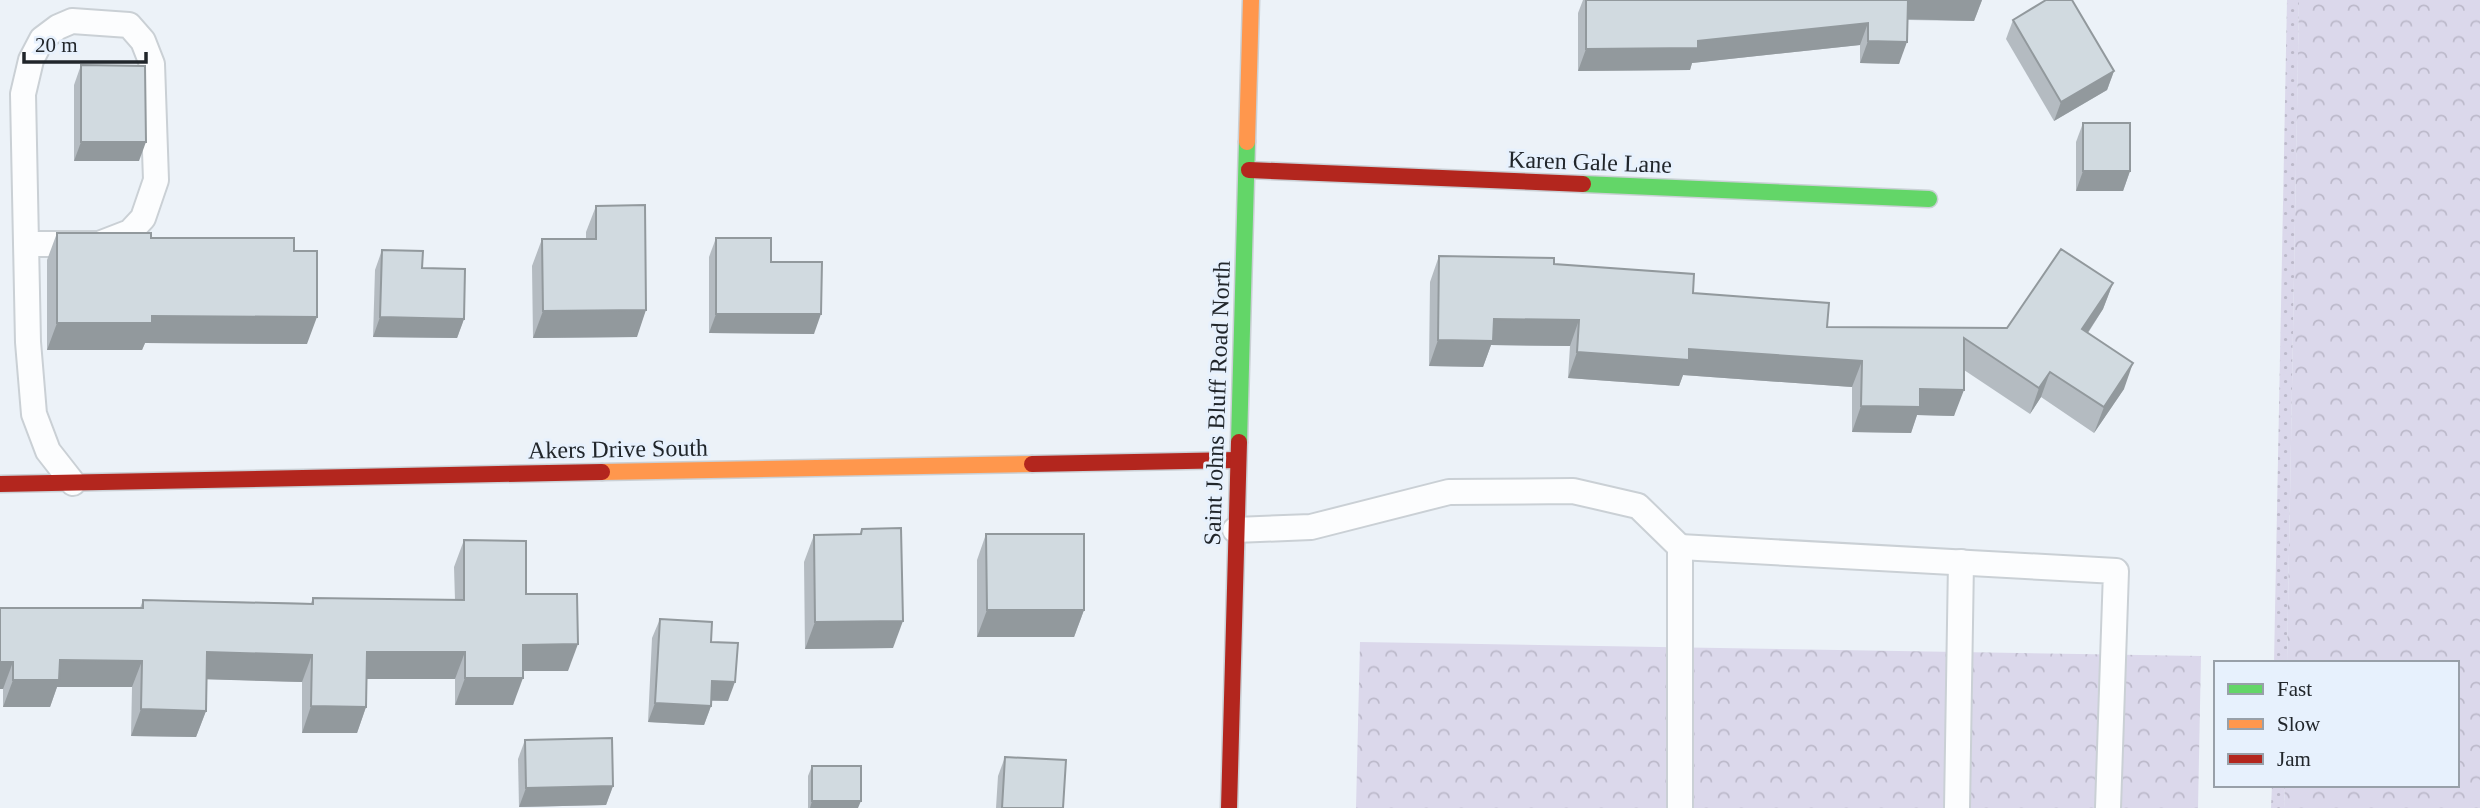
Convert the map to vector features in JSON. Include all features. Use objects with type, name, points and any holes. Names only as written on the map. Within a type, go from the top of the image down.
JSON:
[{"type":"street","name":"Saint Johns Bluff Road North","points":[[1229,808],[1237,460],[1249,170],[1251,0]]},
{"type":"street","name":"Karen Gale Lane","points":[[1249,170],[1929,199]]},
{"type":"street","name":"Akers Drive South","points":[[0,484],[1237,460]]},
{"type":"lane","points":[[26,244],[99,244],[130,232],[143,218],[156,180],[152,64],[143,41],[129,25],[72,21],[42,39],[31,60],[23,94],[26,244],[34,414],[48,451],[73,483]]},
{"type":"lane","points":[[1235,530],[1311,527],[1448,492],[1573,491],[1638,506],[1680,547],[2116,571],[2108,808]]},
{"type":"lane","points":[[1680,547],[1680,808]]},
{"type":"lane","points":[[1956,808],[1961,562]]},
{"type":"green space","points":[[2287,0],[2299,0],[2287,661],[2274,661]]},
{"type":"green space","points":[[2299,0],[2480,0],[2480,808],[2284,808],[2285,787],[2459,787],[2459,661],[2287,661]]},
{"type":"green space","points":[[1360,642],[2201,656],[2198,808],[1356,808]]},
{"type":"green space","points":[[2272,787],[2285,787],[2284,808],[2271,808]]},
{"type":"building","points":[[1586,0],[1908,0],[1907,42],[1868,41],[1868,23],[1698,41],[1698,48],[1586,49]]},
{"type":"building","points":[[2046,0],[2072,0],[2114,71],[2061,102],[2013,20]]},
{"type":"building","points":[[81,65],[145,66],[146,142],[81,142]]},
{"type":"building","points":[[2083,123],[2130,123],[2130,171],[2083,171]]},
{"type":"building","points":[[645,205],[646,310],[543,311],[542,239],[596,239],[596,206]]},
{"type":"building","points":[[57,233],[151,233],[151,238],[294,238],[294,251],[317,251],[317,317],[152,316],[152,323],[57,323]]},
{"type":"building","points":[[716,238],[771,238],[771,262],[822,262],[821,314],[716,314]]},
{"type":"building","points":[[2061,249],[2113,283],[2082,329],[2133,363],[2104,407],[2050,372],[2039,388],[1964,338],[1964,390],[1920,389],[1920,407],[1861,406],[1862,361],[1689,349],[1689,360],[1577,352],[1579,320],[1494,319],[1493,341],[1438,340],[1439,256],[1554,258],[1554,264],[1694,274],[1693,293],[1829,303],[1827,327],[2007,328]]},
{"type":"building","points":[[382,250],[423,251],[422,268],[465,269],[464,319],[380,317]]},
{"type":"building","points":[[901,528],[903,621],[815,622],[814,535],[861,534],[862,529]]},
{"type":"building","points":[[986,534],[1084,534],[1084,610],[987,610]]},
{"type":"building","points":[[464,540],[526,541],[526,594],[577,594],[578,644],[523,645],[523,678],[465,678],[465,652],[367,652],[366,707],[311,706],[312,655],[207,652],[206,711],[141,709],[142,661],[60,660],[59,680],[13,680],[13,662],[0,662],[0,608],[143,608],[143,600],[313,604],[313,598],[464,600]]},
{"type":"building","points":[[660,619],[712,622],[711,642],[738,643],[735,682],[712,681],[711,706],[655,703]]},
{"type":"building","points":[[612,738],[613,786],[526,788],[525,740]]},
{"type":"building","points":[[1005,757],[1066,760],[1063,808],[1002,808]]},
{"type":"building","points":[[812,766],[861,766],[861,801],[812,801]]},
{"type":"traffic: fast","points":[[1239,442],[1247,142]]},
{"type":"traffic: fast","points":[[1583,184],[1929,199]]},
{"type":"traffic: slow","points":[[1247,142],[1251,0]]},
{"type":"traffic: slow","points":[[602,472],[1032,464]]},
{"type":"traffic: jam","points":[[1249,170],[1583,184]]},
{"type":"traffic: jam","points":[[1229,808],[1239,442]]},
{"type":"traffic: jam","points":[[1032,464],[1237,460]]},
{"type":"traffic: jam","points":[[0,484],[602,472]]}]
